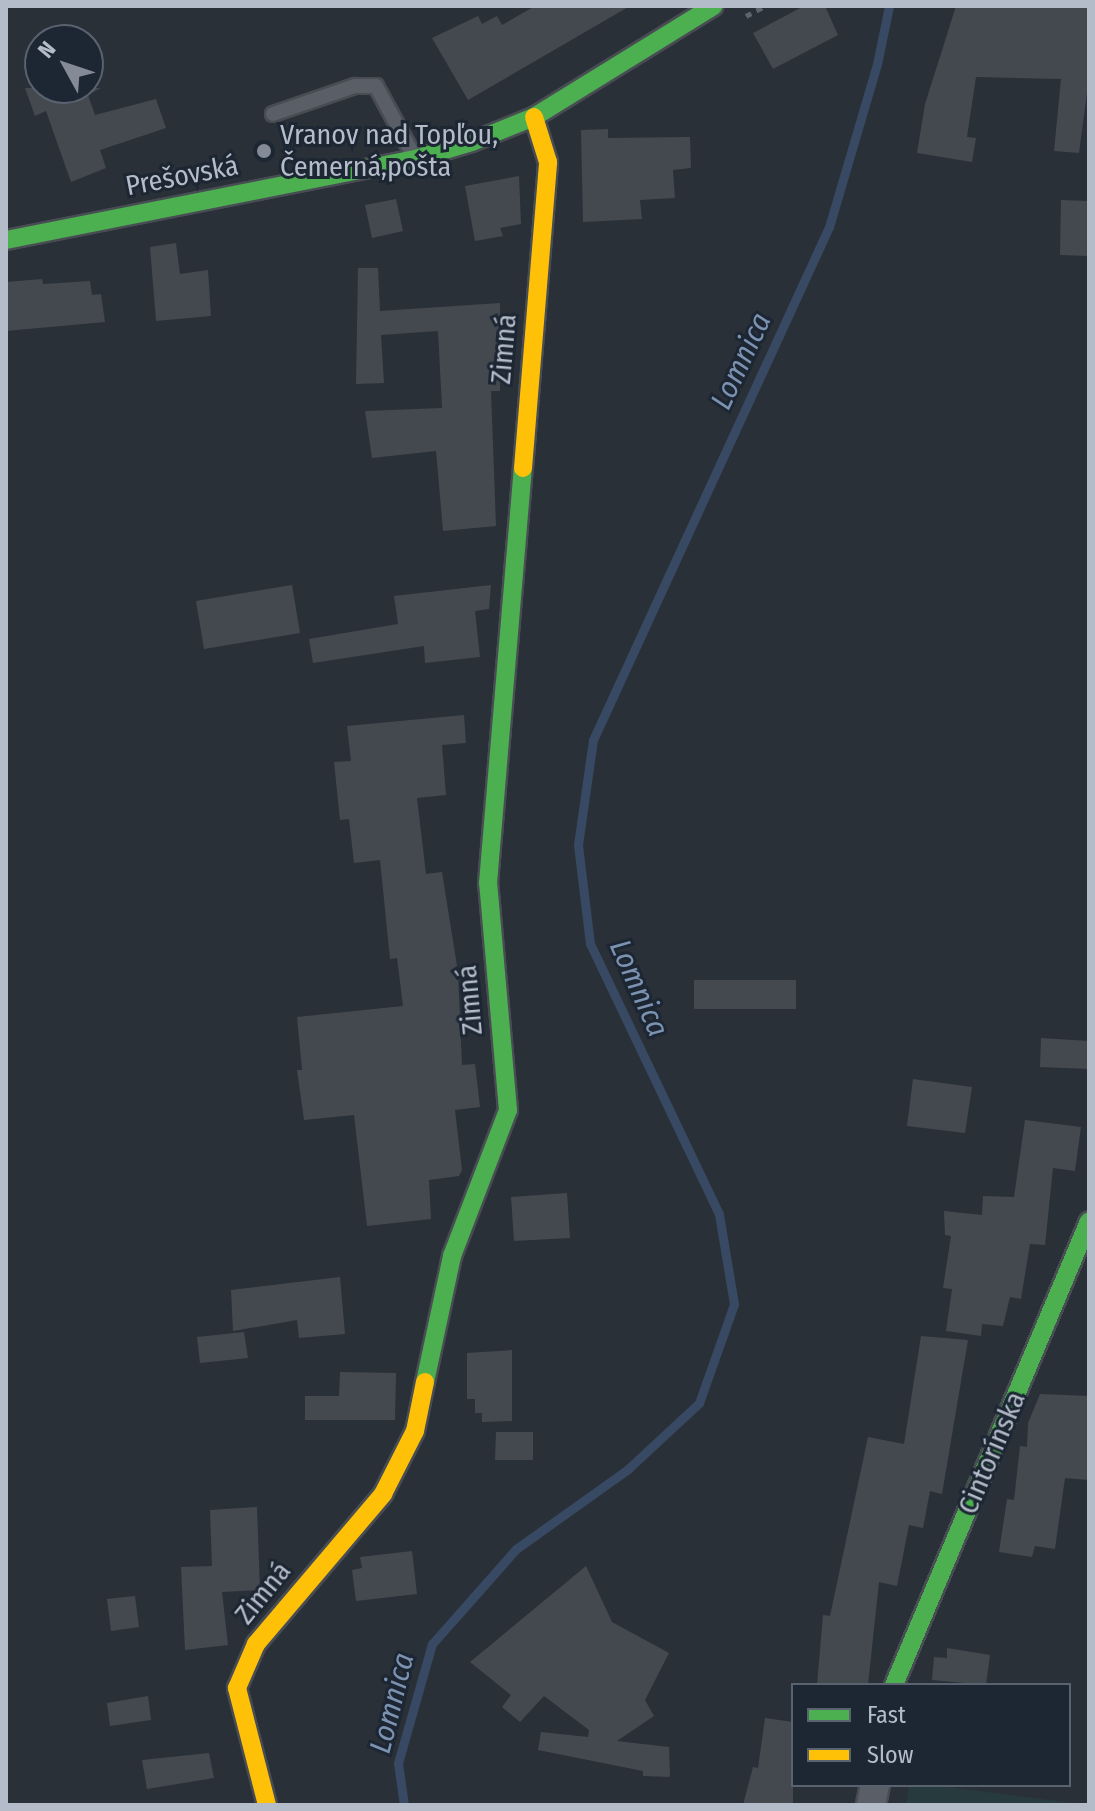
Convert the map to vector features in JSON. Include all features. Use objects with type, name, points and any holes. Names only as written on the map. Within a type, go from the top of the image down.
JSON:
[{"type":"street","name":"Prešovská","points":[[6,240],[415,159],[534,117],[714,6]]},
{"type":"street","name":"Zimná","points":[[267,1805],[237,1688],[256,1644],[383,1494],[415,1431],[452,1256],[508,1110],[488,883],[548,162],[534,117]]},
{"type":"street","name":"Cintorínska","points":[[895,1683],[1089,1221]]},
{"type":"lane","points":[[273,114],[355,86],[376,86],[415,159]]},
{"type":"green space","points":[[909,1787],[948,1787],[1089,1805],[906,1805]]},
{"type":"building","points":[[535,6],[630,6],[468,100],[432,38],[478,16],[482,24],[497,16],[502,25]]},
{"type":"building","points":[[804,6],[825,6],[838,35],[773,69],[753,33]]},
{"type":"building","points":[[956,6],[1089,6],[1089,77],[1079,153],[1054,151],[1061,79],[976,77],[967,137],[976,138],[972,162],[917,153],[925,104]]},
{"type":"building","points":[[156,99],[166,128],[100,150],[106,168],[71,182],[46,111],[35,116],[31,104],[91,104],[95,115]]},
{"type":"building","points":[[608,129],[608,138],[690,137],[691,168],[673,170],[675,198],[640,200],[642,219],[583,222],[581,130]]},
{"type":"building","points":[[519,176],[521,224],[500,228],[503,236],[475,241],[465,186]]},
{"type":"building","points":[[396,199],[403,231],[372,238],[365,205]]},
{"type":"building","points":[[1061,200],[1089,201],[1089,256],[1060,255]]},
{"type":"building","points":[[176,243],[180,274],[208,270],[211,316],[156,321],[150,247]]},
{"type":"building","points":[[358,268],[378,268],[380,311],[500,303],[500,391],[491,391],[496,526],[443,531],[436,451],[372,458],[365,411],[442,408],[438,331],[381,335],[384,383],[356,384]]},
{"type":"building","points":[[42,279],[43,284],[90,281],[92,295],[101,294],[105,322],[6,331],[6,282]]},
{"type":"building","points":[[292,585],[300,633],[204,649],[196,601]]},
{"type":"building","points":[[491,585],[489,609],[475,611],[480,657],[425,663],[424,646],[313,663],[309,639],[398,624],[394,596]]},
{"type":"building","points":[[464,715],[466,743],[442,745],[446,795],[417,798],[426,874],[442,872],[458,972],[462,1065],[475,1064],[480,1107],[455,1110],[462,1170],[459,1176],[429,1180],[431,1219],[367,1226],[354,1115],[304,1120],[297,1070],[302,1070],[297,1017],[403,1006],[397,958],[390,959],[380,860],[354,863],[349,819],[340,820],[334,762],[351,761],[347,726]]},
{"type":"building","points":[[694,980],[796,980],[796,1009],[694,1009]]},
{"type":"building","points":[[1041,1038],[1089,1041],[1089,1069],[1040,1067]]},
{"type":"building","points":[[913,1079],[972,1087],[965,1133],[907,1126]]},
{"type":"building","points":[[1025,1120],[1081,1127],[1075,1171],[1053,1168],[1045,1245],[1030,1244],[1021,1299],[1010,1297],[1003,1326],[982,1324],[981,1336],[946,1331],[952,1289],[943,1288],[951,1236],[945,1235],[944,1211],[982,1215],[983,1196],[1014,1197]]},
{"type":"building","points":[[567,1193],[570,1238],[514,1241],[511,1197]]},
{"type":"building","points":[[340,1277],[345,1334],[299,1338],[297,1320],[233,1331],[231,1290]]},
{"type":"building","points":[[244,1332],[248,1358],[200,1363],[197,1337]]},
{"type":"building","points":[[921,1336],[968,1340],[942,1494],[930,1491],[923,1528],[909,1525],[897,1586],[879,1582],[868,1683],[817,1683],[823,1615],[830,1616],[868,1437],[904,1444]]},
{"type":"building","points":[[512,1350],[512,1421],[482,1422],[482,1413],[475,1413],[475,1399],[467,1399],[467,1353]]},
{"type":"building","points":[[340,1372],[396,1373],[395,1420],[305,1420],[305,1396],[339,1396]]},
{"type":"building","points":[[1040,1394],[1089,1396],[1089,1480],[1065,1478],[1055,1549],[1035,1546],[1032,1557],[999,1552],[1007,1499],[1014,1500],[1020,1446],[1027,1447],[1028,1423]]},
{"type":"building","points":[[496,1432],[533,1432],[533,1460],[495,1460]]},
{"type":"building","points":[[257,1507],[260,1590],[222,1592],[228,1645],[185,1650],[181,1567],[212,1566],[210,1510]]},
{"type":"building","points":[[412,1551],[417,1594],[356,1601],[352,1570],[362,1568],[360,1557]]},
{"type":"building","points":[[586,1566],[612,1622],[669,1653],[645,1700],[654,1716],[617,1741],[669,1747],[670,1777],[643,1776],[643,1771],[538,1750],[541,1732],[588,1737],[589,1730],[544,1696],[520,1722],[502,1707],[511,1695],[470,1662]]},
{"type":"building","points":[[135,1596],[139,1627],[111,1631],[107,1599]]},
{"type":"building","points":[[947,1648],[990,1655],[986,1683],[932,1680],[934,1657],[947,1658]]},
{"type":"building","points":[[148,1696],[151,1720],[110,1726],[107,1703]]},
{"type":"building","points":[[765,1718],[791,1722],[793,1805],[743,1805],[753,1767],[758,1768]]},
{"type":"building","points":[[209,1753],[214,1778],[147,1789],[142,1760]]},
{"type":"waterway","name":"Lomnica","points":[[404,1805],[398,1763],[432,1644],[516,1549],[628,1469],[699,1403],[734,1304],[719,1214],[590,944],[578,845],[593,740],[829,227],[877,64],[889,6]]},
{"type":"traffic: fast","points":[[6,240],[415,159],[472,142],[534,117],[714,6]]},
{"type":"traffic: fast","points":[[425,1382],[452,1256],[508,1110],[488,883],[523,468]]},
{"type":"traffic: fast","points":[[895,1683],[1089,1221]]},
{"type":"traffic: slow","points":[[523,468],[548,162],[534,117]]},
{"type":"traffic: slow","points":[[267,1805],[237,1688],[256,1644],[383,1494],[415,1431],[425,1382]]},
{"type":"place","name":"Vranov nad Topľou, Čemerná,pošta","points":[[264,151]]}]
